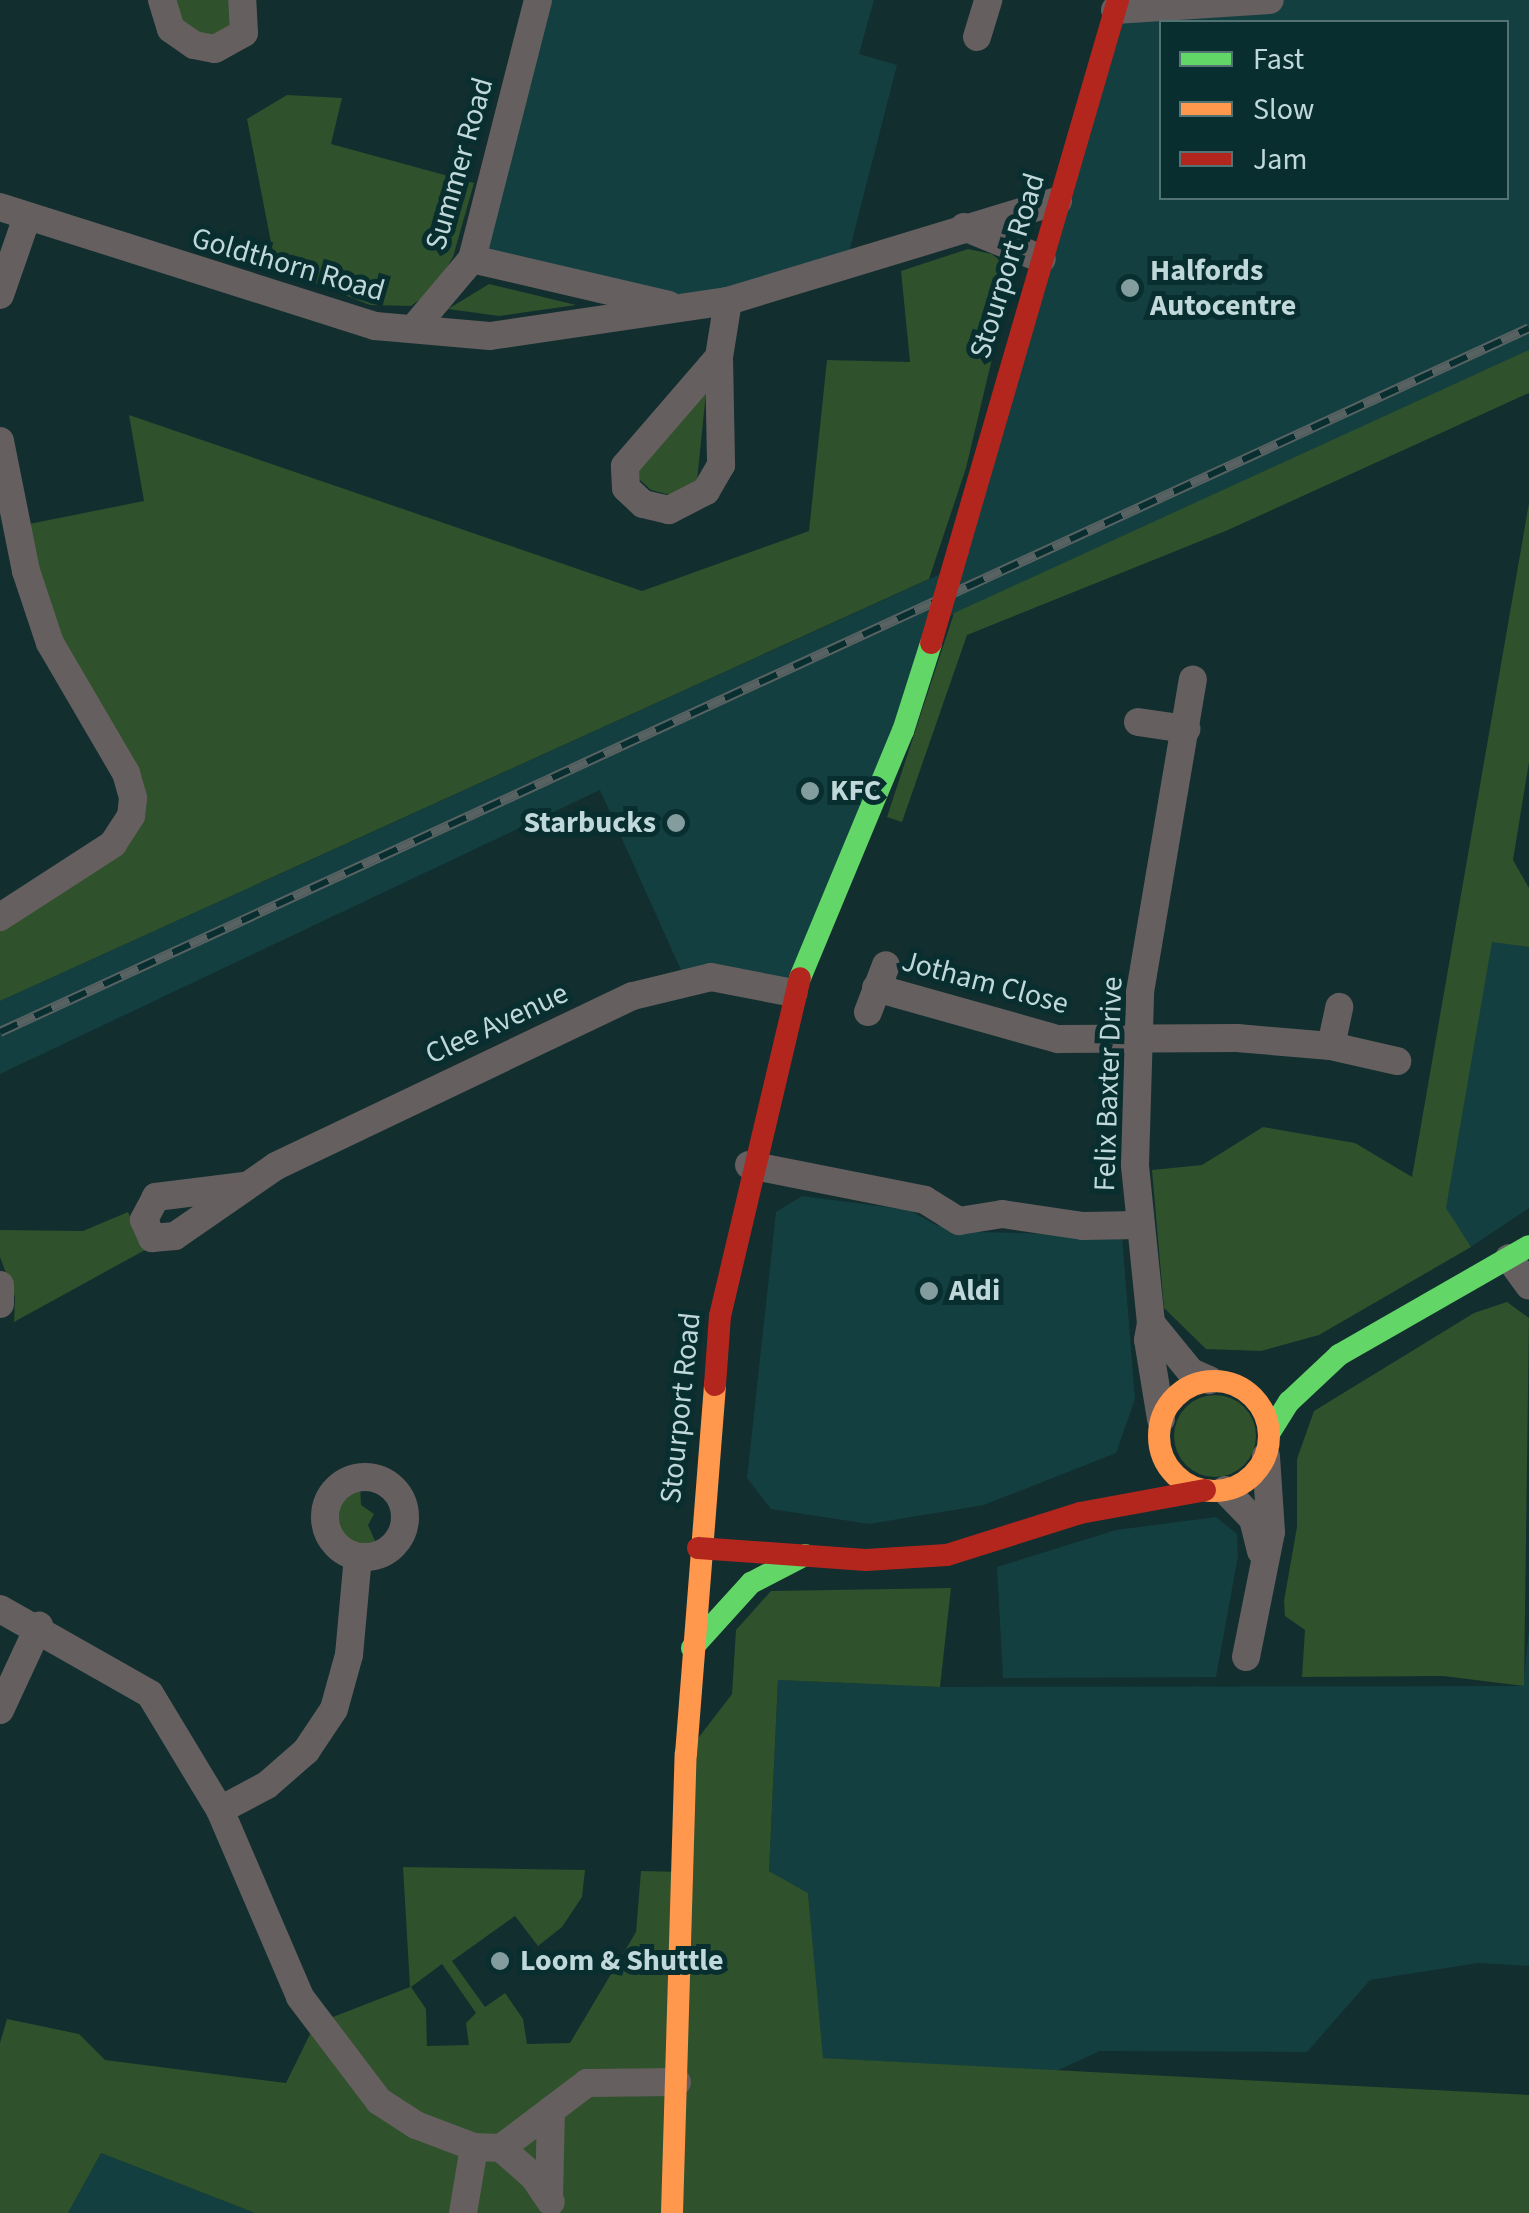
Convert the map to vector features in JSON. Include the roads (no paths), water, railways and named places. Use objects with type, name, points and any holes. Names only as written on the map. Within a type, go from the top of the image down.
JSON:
[{"type":"main road","name":"Stourport Road","points":[[672,2213],[698,1548],[720,1316],[749,1166],[792,993],[903,730],[932,643],[1117,5]]},
{"type":"main road","points":[[1080,1513],[1137,1472],[1176,1396],[1339,1354],[1519,1252]]},
{"type":"main road","points":[[698,1548],[806,1555],[947,1555],[1080,1513],[1215,1490],[1250,1478],[1289,1402],[1339,1354]]},
{"type":"main road","points":[[1222,1382],[1259,1403],[1268,1444]]},
{"type":"main road","points":[[1160,1431],[1171,1470],[1215,1490]]},
{"type":"main road","points":[[692,1648],[751,1583],[806,1555]]},
{"type":"street","points":[[162,0],[171,29],[214,49],[244,33],[242,0]]},
{"type":"street","name":"Summer Road","points":[[413,328],[472,260],[538,0]]},
{"type":"street","points":[[977,37],[988,0]]},
{"type":"street","points":[[1117,5],[1270,0]]},
{"type":"street","name":"Goldthorn Road","points":[[0,207],[26,220],[284,302],[375,326],[490,336],[728,301],[1058,201]]},
{"type":"street","points":[[0,296],[26,220]]},
{"type":"street","points":[[963,227],[1042,259]]},
{"type":"street","name":"Goldthorn Road","points":[[472,260],[685,309]]},
{"type":"street","points":[[719,357],[625,466],[626,488],[643,504],[669,510],[706,491],[721,465],[719,357],[728,301]]},
{"type":"street","points":[[0,441],[26,571],[50,643],[126,773],[134,798],[131,816],[112,844],[0,917]]},
{"type":"street","name":"Felix Baxter Drive","points":[[1160,1431],[1138,1225],[1137,1042],[1193,679]]},
{"type":"street","points":[[1138,722],[1186,729]]},
{"type":"street","name":"Clee Avenue","points":[[244,1186],[634,996],[710,977],[792,993]]},
{"type":"street","name":"Jotham Close","points":[[877,988],[1058,1039],[1137,1042],[1236,1038],[1332,1046],[1397,1061]]},
{"type":"street","points":[[1332,1046],[1339,1007]]},
{"type":"street","points":[[749,1166],[925,1200],[958,1221],[1002,1214],[1083,1226],[1138,1225]]},
{"type":"street","points":[[1519,1252],[1529,1286]]},
{"type":"street","points":[[0,1286],[0,1304]]},
{"type":"street","points":[[1151,1324],[1184,1364],[1222,1382]]},
{"type":"street","points":[[1246,1658],[1262,1558],[1271,1532],[1268,1444]]},
{"type":"street","points":[[1215,1490],[1253,1520],[1262,1558]]},
{"type":"street","points":[[220,1810],[267,1785],[306,1751],[334,1710],[349,1655],[358,1557]]},
{"type":"street","points":[[0,1609],[39,1626],[150,1694],[220,1810],[316,2024],[379,2101],[416,2125],[488,2148],[552,2206]]},
{"type":"street","points":[[0,1710],[39,1626]]},
{"type":"street","points":[[463,2213],[488,2148],[587,2084],[677,2082]]},
{"type":"street","points":[[552,2110],[552,2206]]},
{"type":"railway","points":[[0,1032],[1529,328]]},
{"type":"place","name":"Halfords Autocentre","points":[[1130,288]]},
{"type":"place","name":"KFC","points":[[810,791]]},
{"type":"place","name":"Starbucks","points":[[676,823]]},
{"type":"place","name":"Aldi","points":[[929,1291]]},
{"type":"place","name":"Loom & Shuttle","points":[[500,1961]]}]
